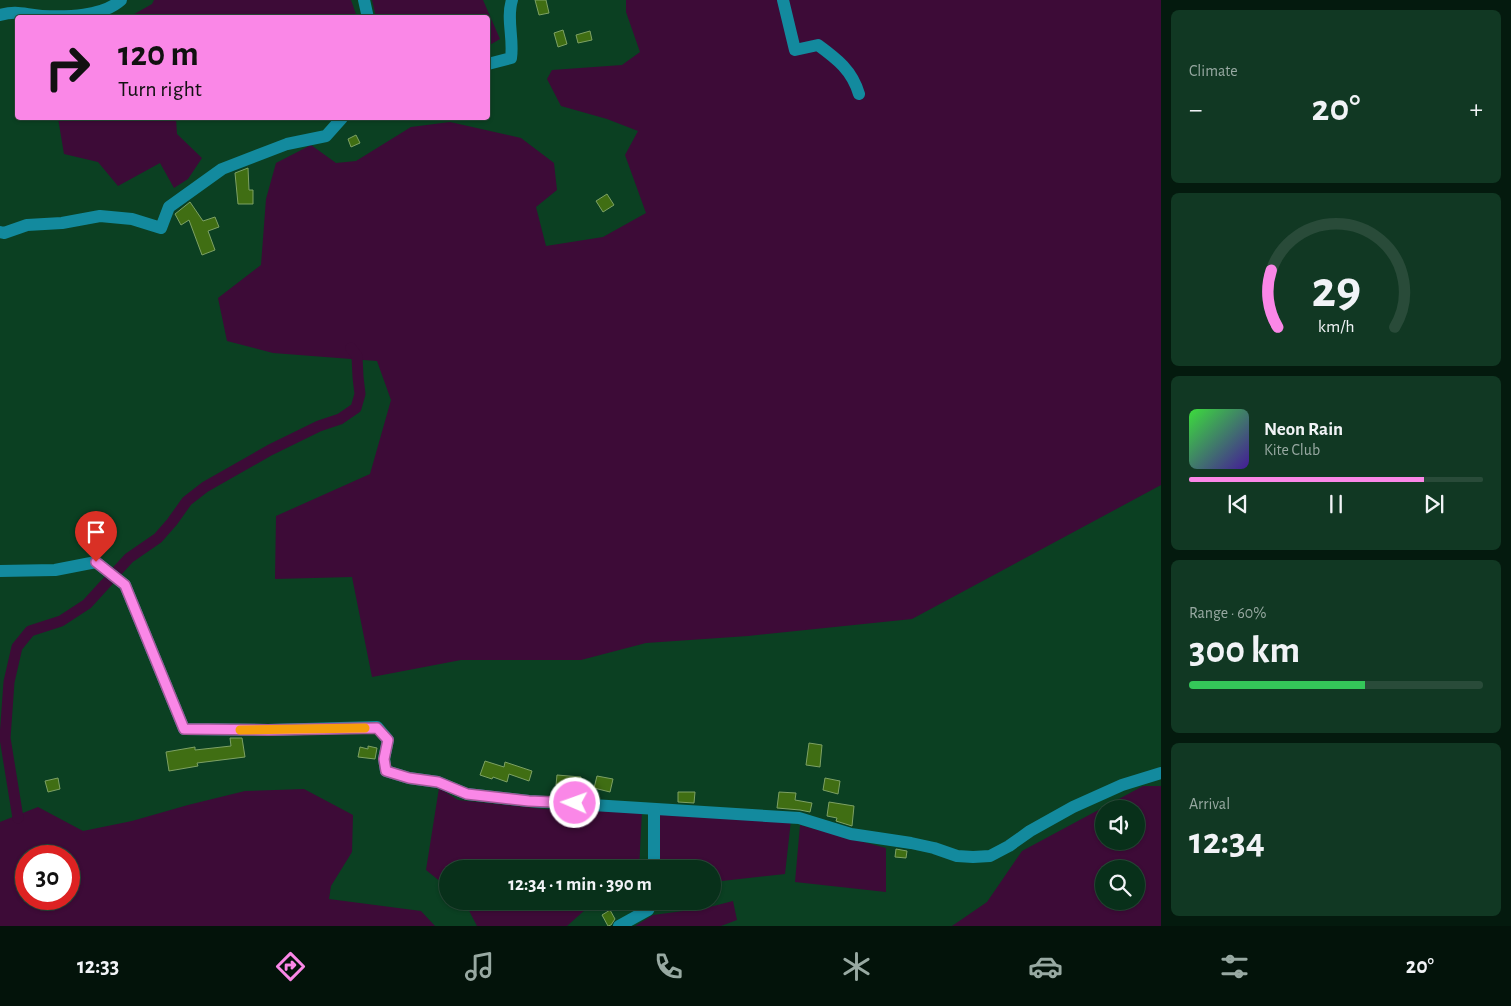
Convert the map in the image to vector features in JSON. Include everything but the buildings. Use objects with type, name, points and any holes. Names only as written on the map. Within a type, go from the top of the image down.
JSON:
[{"type":"street","points":[[64,15],[86,14],[114,7],[121,0]]},
{"type":"street","points":[[364,0],[367,15]]},
{"type":"street","points":[[490,63],[510,58],[512,46],[509,20],[512,0]]},
{"type":"street","points":[[783,0],[795,50],[818,44],[841,63],[855,80],[859,94]]},
{"type":"street","points":[[0,15],[13,11],[35,15]]},
{"type":"street","points":[[0,232],[27,224],[62,223],[100,216],[132,219],[161,228],[169,207],[222,168],[287,144],[326,136],[340,120]]},
{"type":"street","points":[[0,571],[55,570],[96,562],[101,564],[125,585],[184,729],[377,728],[388,740],[384,759],[386,771],[409,778],[438,782],[467,794],[529,801],[799,818],[851,834],[911,843],[957,856],[990,856],[1073,807],[1122,785],[1161,773]]},
{"type":"street","points":[[654,810],[654,860]]},
{"type":"street","points":[[619,926],[648,910]]},
{"type":"shaded area","points":[[154,0],[351,0],[356,15],[133,15],[152,4]]},
{"type":"shaded area","points":[[372,0],[483,0],[490,15],[376,15]]},
{"type":"shaded area","points":[[626,0],[1161,0],[1161,485],[912,619],[748,636],[646,643],[581,660],[461,660],[372,677],[352,577],[275,579],[276,516],[370,474],[391,400],[377,361],[273,353],[227,341],[218,298],[261,265],[266,199],[276,163],[311,145],[336,163],[356,161],[411,127],[450,122],[521,138],[554,163],[557,190],[536,207],[546,246],[603,237],[646,213],[625,155],[638,131],[607,119],[561,106],[547,79],[552,70],[622,65],[640,52],[626,12]]},
{"type":"shaded area","points":[[490,16],[500,39],[490,45]]},
{"type":"shaded area","points":[[58,120],[176,120],[177,134],[202,158],[188,179],[174,188],[160,163],[118,186],[98,162],[64,154]]},
{"type":"shaded area","points":[[1143,786],[1161,786],[1161,926],[952,926],[987,902],[1022,851],[1095,812],[1095,850],[1145,850],[1145,800],[1117,800]]},
{"type":"shaded area","points":[[439,788],[458,800],[543,809],[642,811],[639,860],[439,860],[439,881],[426,870]]},
{"type":"shaded area","points":[[304,789],[353,815],[352,852],[331,886],[329,899],[421,911],[435,926],[0,926],[0,822],[38,807],[83,831],[132,821],[245,791]]},
{"type":"shaded area","points":[[657,813],[791,820],[785,874],[721,881],[721,860],[656,860]]},
{"type":"shaded area","points":[[800,825],[886,848],[886,892],[795,882]]},
{"type":"shaded area","points":[[733,901],[737,920],[721,926],[635,926],[653,915],[691,910],[721,910],[721,904]]},
{"type":"shaded area","points":[[469,910],[585,910],[567,926],[477,926]]},
{"type":"waterway","points":[[18,818],[5,738],[9,682],[17,647],[30,631],[61,621],[87,604],[129,558],[158,538],[187,501],[205,487],[270,450],[319,426],[340,419],[356,408],[360,394],[357,356],[351,348]]},
{"type":"slow traffic","points":[[240,730],[365,728]]},
{"type":"route","points":[[96,562],[101,564],[125,585],[184,729],[377,728],[388,740],[384,759],[386,771],[409,778],[438,782],[467,794],[529,801],[575,803]]}]
